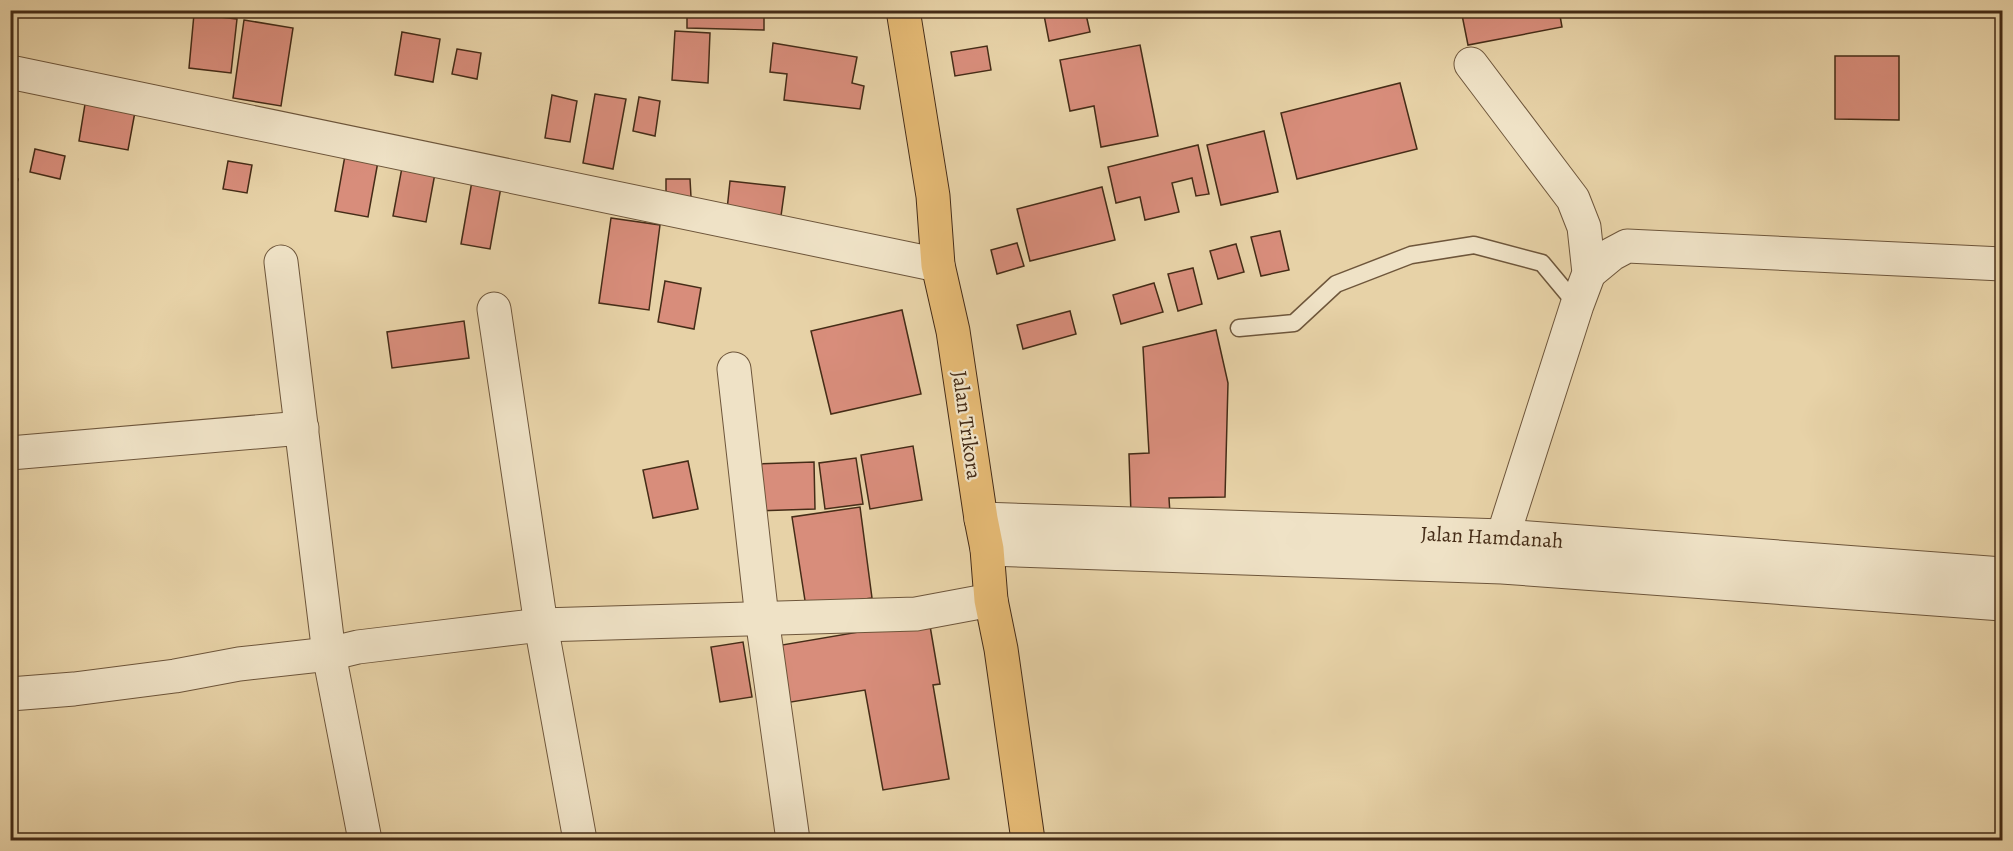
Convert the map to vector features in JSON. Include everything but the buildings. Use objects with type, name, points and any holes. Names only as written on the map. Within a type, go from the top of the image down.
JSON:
[{"type":"main road","name":"Jalan Trikora","points":[[903,10],[933,196],[938,265],[953,331],[1028,840]]},
{"type":"street","points":[[1471,64],[1573,199],[1584,227],[1589,273],[1577,305],[1503,551]]},
{"type":"street","points":[[10,72],[938,265]]},
{"type":"street","points":[[1589,273],[1612,254],[1627,246],[2002,264]]},
{"type":"street","points":[[281,262],[329,654],[365,840]]},
{"type":"street","points":[[494,309],[541,625],[580,840]]},
{"type":"street","points":[[734,369],[762,618],[793,840]]},
{"type":"street","points":[[10,453],[302,429]]},
{"type":"street","name":"Jalan Hamdanah","points":[[984,534],[1503,551],[2002,574]]},
{"type":"street","name":"Jalan Hamdanah","points":[[1503,551],[2002,604]]},
{"type":"street","points":[[10,694],[85,688],[175,676],[239,664],[329,654],[358,647],[541,625],[916,614],[991,600]]},
{"type":"lane","points":[[1239,328],[1294,323],[1336,285],[1411,255],[1474,245],[1542,262],[1577,305]]}]
